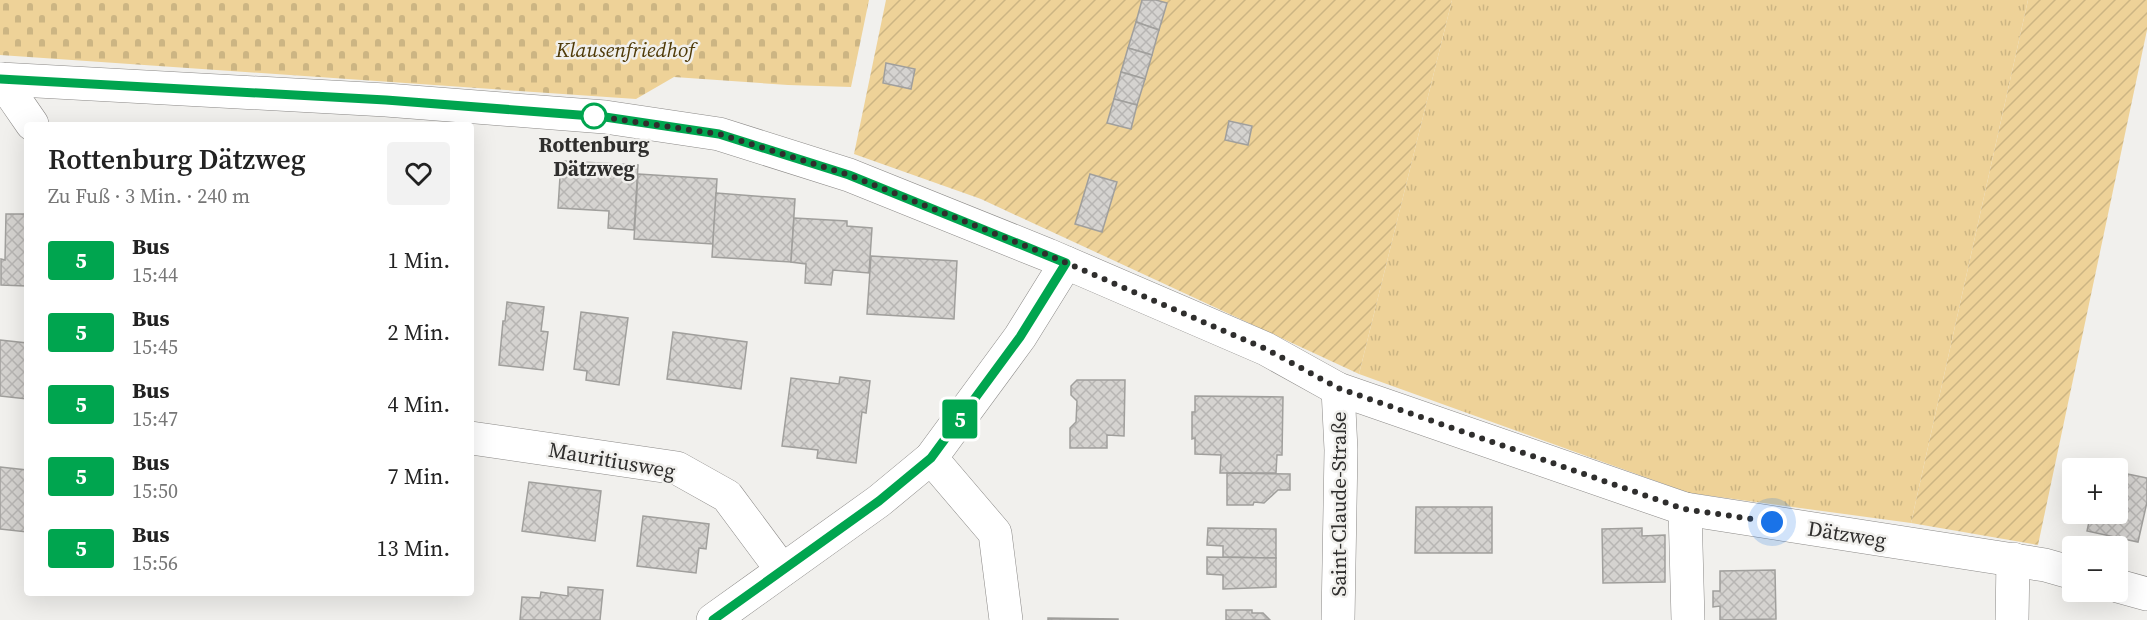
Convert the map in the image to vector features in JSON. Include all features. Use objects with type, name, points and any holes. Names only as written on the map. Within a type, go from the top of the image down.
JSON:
[{"type":"street","name":"Dätzweg","points":[[0,79],[31,122]]},
{"type":"street","name":"Dätzweg","points":[[0,79],[386,100],[573,114],[719,134],[849,175],[1066,263],[1266,349],[1338,388],[1684,509],[2045,565],[2062,570]]},
{"type":"street","points":[[712,620],[879,501],[931,458],[1020,337],[1066,263]]},
{"type":"street","name":"Saint-Claude-Straße","points":[[1338,388],[1341,450],[1338,620]]},
{"type":"street","name":"Mauritiusweg","points":[[474,438],[677,468],[727,496],[782,570]]},
{"type":"street","points":[[931,458],[995,533],[1006,620]]},
{"type":"street","points":[[1684,509],[1688,620]]},
{"type":"street","points":[[2012,620],[2013,560]]},
{"type":"street","points":[[2128,589],[2147,594]]},
{"type":"green space","name":"Klausenfriedhof","points":[[0,0],[869,0],[851,87],[674,77],[636,99],[0,55]]},
{"type":"green space","points":[[886,0],[1452,0],[1359,374],[981,199],[854,154]]},
{"type":"green space","points":[[1452,0],[2028,0],[1911,523],[1689,493],[1359,374]]},
{"type":"green space","points":[[2028,0],[2147,0],[2147,30],[2038,545],[1911,523]]},
{"type":"building","points":[[1142,0],[1167,3],[1159,30],[1136,22]]},
{"type":"building","points":[[1136,22],[1159,30],[1152,55],[1128,48]]},
{"type":"building","points":[[1128,48],[1152,55],[1145,79],[1121,72]]},
{"type":"building","points":[[886,63],[915,69],[911,89],[883,83]]},
{"type":"building","points":[[1121,72],[1145,79],[1137,105],[1114,99]]},
{"type":"building","points":[[1114,99],[1137,105],[1131,129],[1107,123]]},
{"type":"building","points":[[1229,121],[1252,126],[1248,145],[1225,140]]},
{"type":"building","points":[[561,161],[638,165],[634,230],[608,228],[609,211],[558,208]]},
{"type":"building","points":[[638,174],[717,179],[713,244],[634,239]]},
{"type":"building","points":[[1090,174],[1117,182],[1102,232],[1075,224]]},
{"type":"building","points":[[716,193],[795,199],[791,262],[712,257]]},
{"type":"building","points":[[6,214],[24,214],[24,286],[1,285],[1,259],[5,260]]},
{"type":"building","points":[[794,218],[847,221],[847,226],[872,228],[869,273],[833,270],[831,285],[805,283],[806,264],[791,262]]},
{"type":"building","points":[[871,256],[957,261],[954,319],[867,314]]},
{"type":"building","points":[[507,302],[544,307],[541,331],[548,332],[543,370],[499,365]]},
{"type":"building","points":[[581,312],[628,318],[619,385],[586,380],[587,371],[574,369]]},
{"type":"building","points":[[673,332],[747,342],[741,389],[667,379]]},
{"type":"building","points":[[0,340],[24,343],[24,399],[0,396]]},
{"type":"building","points":[[840,377],[870,381],[866,413],[862,412],[856,463],[817,458],[818,450],[782,446],[791,378],[839,384]]},
{"type":"building","points":[[1077,380],[1125,380],[1124,436],[1107,435],[1107,448],[1070,448],[1070,428],[1076,422],[1077,401],[1071,395],[1071,386]]},
{"type":"building","points":[[1195,396],[1283,397],[1282,455],[1277,455],[1276,473],[1220,473],[1221,455],[1195,454],[1195,438],[1192,439],[1192,412],[1195,412]]},
{"type":"building","points":[[0,467],[24,470],[24,532],[0,529]]},
{"type":"building","points":[[1227,473],[1290,474],[1290,490],[1278,490],[1264,503],[1227,505]]},
{"type":"building","points":[[2128,474],[2147,478],[2147,502],[2138,542],[2128,540],[2128,536],[2110,536],[2087,531],[2089,524],[2128,524]]},
{"type":"building","points":[[529,482],[601,491],[595,541],[522,531]]},
{"type":"building","points":[[1416,507],[1492,507],[1492,553],[1415,553]]},
{"type":"building","points":[[643,516],[709,524],[706,549],[699,548],[696,573],[637,566]]},
{"type":"building","points":[[1208,528],[1276,529],[1276,558],[1223,557],[1223,546],[1207,545]]},
{"type":"building","points":[[1642,528],[1642,536],[1665,535],[1665,582],[1603,583],[1602,529]]},
{"type":"building","points":[[1207,557],[1276,558],[1276,587],[1223,589],[1223,575],[1207,574]]},
{"type":"building","points":[[1775,570],[1776,619],[1720,620],[1720,606],[1713,607],[1713,591],[1720,591],[1720,571]]},
{"type":"building","points":[[568,587],[603,590],[600,620],[520,620],[522,597],[540,598],[541,592],[568,596]]},
{"type":"building","points":[[1226,610],[1252,610],[1252,613],[1263,613],[1270,620],[1226,620]]},
{"type":"building","points":[[1048,618],[1118,619],[1118,620],[1048,620]]},
{"type":"bus line","name":"5","points":[[0,79],[386,100],[605,117],[719,134],[849,175],[1066,263],[1020,337],[931,458],[879,501],[713,620]]},
{"type":"place","name":"Rottenburg Dätzweg","points":[[594,116]]},
{"type":"route","points":[[594,116],[588,115],[719,134],[849,175],[1048,255],[1266,349],[1338,388],[1684,509],[1772,522]]}]
